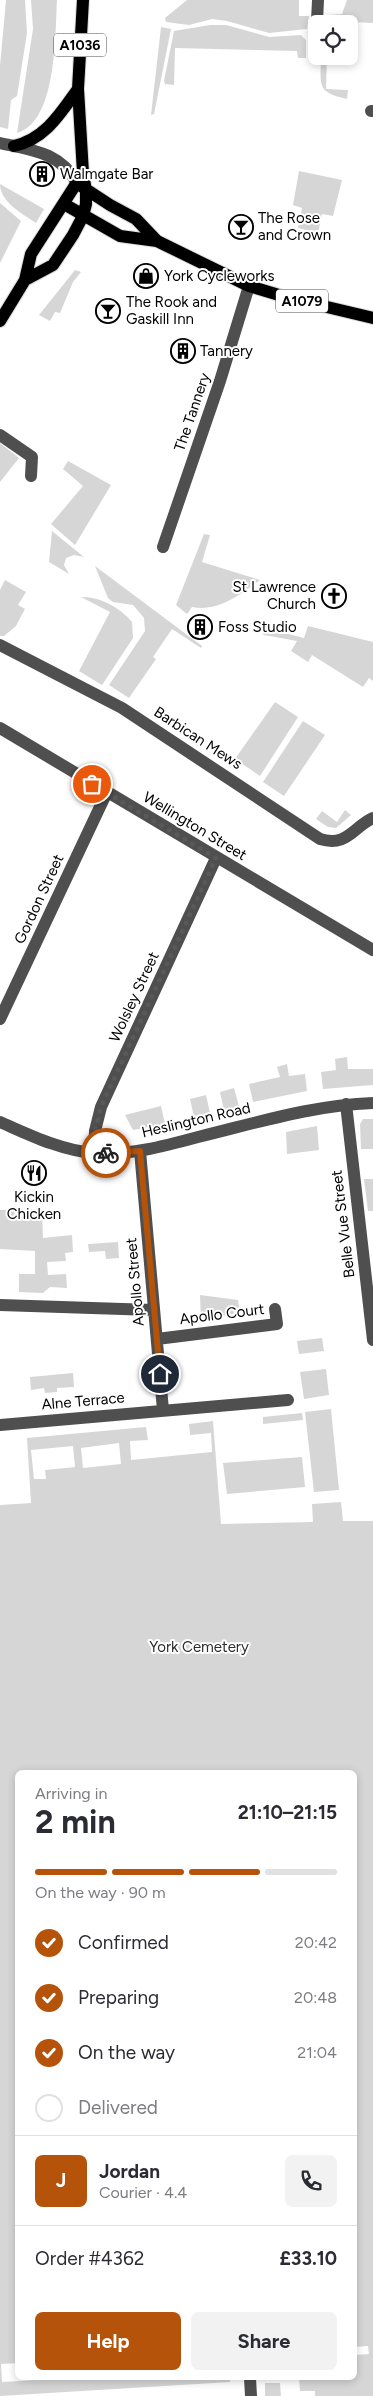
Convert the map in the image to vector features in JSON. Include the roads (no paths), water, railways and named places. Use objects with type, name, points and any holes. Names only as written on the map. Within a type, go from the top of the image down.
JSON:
[{"type":"main road","name":"A1036","points":[[25,280],[53,265],[83,216],[78,89],[83,0]]},
{"type":"main road","points":[[14,146],[35,139],[46,130],[57,119],[78,89]]},
{"type":"main road","points":[[0,321],[25,280],[31,254],[64,204],[82,182]]},
{"type":"main road","name":"A1079","points":[[82,182],[136,218],[157,241]]},
{"type":"main road","name":"A1079","points":[[64,204],[120,236],[157,241],[250,286],[289,298],[373,318]]},
{"type":"street","points":[[317,15],[318,0]]},
{"type":"street","points":[[0,144],[36,151],[57,159],[66,165],[82,182]]},
{"type":"street","name":"The Tannery","points":[[163,547],[220,381],[250,286]]},
{"type":"street","points":[[0,436],[32,457],[31,476]]},
{"type":"street","name":"Barbican Mews","points":[[0,645],[122,708],[320,839],[332,842],[348,836],[373,818]]},
{"type":"street","name":"Wellington Street","points":[[0,728],[373,950]]},
{"type":"street","name":"Gordon Street","points":[[0,1019],[107,792]]},
{"type":"street","name":"Wolsley Street","points":[[94,1153],[95,1131],[101,1107],[216,858]]},
{"type":"street","name":"Heslington Road","points":[[0,1122],[54,1146],[94,1153],[140,1151],[308,1110],[346,1104],[373,1103]]},
{"type":"street","name":"Belle Vue Street","points":[[346,1104],[373,1340]]},
{"type":"street","name":"Apollo Street","points":[[140,1151],[163,1410]]},
{"type":"street","points":[[0,1304],[153,1310]]},
{"type":"street","name":"Apollo Court","points":[[157,1339],[277,1324],[275,1309]]},
{"type":"street","name":"Alne Terrace","points":[[0,1425],[288,1400]]},
{"type":"street","points":[[250,2380],[251,2396]]},
{"type":"place","name":"Walmgate Bar","points":[[42,174]]},
{"type":"place","name":"The Rose and Crown","points":[[241,227]]},
{"type":"place","name":"York Cycleworks","points":[[146,276]]},
{"type":"place","name":"The Rook and Gaskill Inn","points":[[108,311]]},
{"type":"place","name":"Tannery","points":[[183,351]]},
{"type":"place","name":"St Lawrence Church","points":[[334,596]]},
{"type":"place","name":"Foss Studio","points":[[200,627]]},
{"type":"place","name":"Kickin Chicken","points":[[34,1173]]},
{"type":"park label","name":"York Cemetery","points":[[199,1647]]}]
